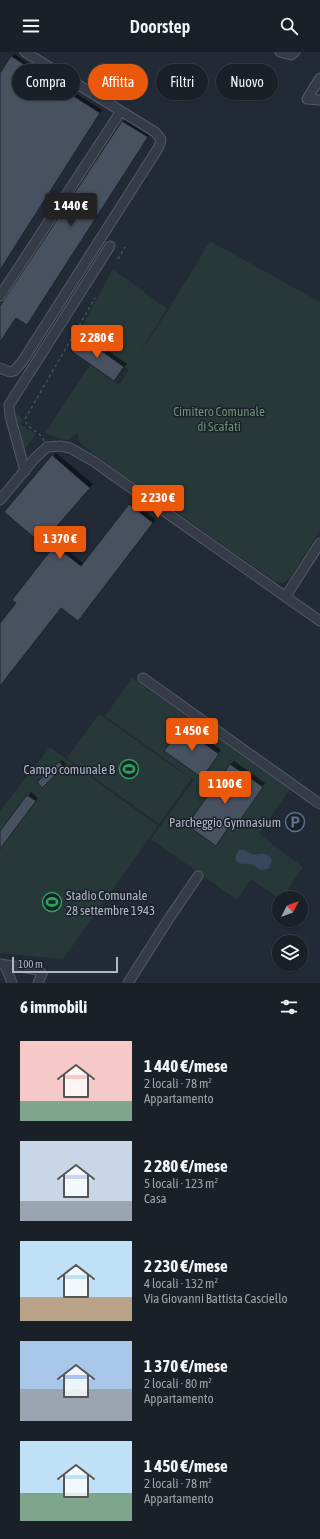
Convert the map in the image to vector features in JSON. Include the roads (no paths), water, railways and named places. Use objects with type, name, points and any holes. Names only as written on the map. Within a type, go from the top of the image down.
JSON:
[{"type":"street","points":[[0,368],[10,372],[17,368],[22,362],[160,144],[161,139],[155,132],[25,52]]},
{"type":"street","points":[[280,52],[292,55],[295,52]]},
{"type":"street","points":[[320,78],[307,99],[320,100]]},
{"type":"street","points":[[0,296],[121,112]]},
{"type":"street","points":[[25,471],[9,411],[9,405],[110,246]]},
{"type":"street","points":[[0,500],[46,447],[60,446],[70,448],[80,453],[320,621]]},
{"type":"street","points":[[286,596],[320,543]]},
{"type":"street","points":[[143,678],[320,804]]},
{"type":"street","points":[[128,983],[198,876]]},
{"type":"street","points":[[3,965],[12,983]]},
{"type":"street","points":[[3,965],[38,970],[42,974],[38,983]]},
{"type":"water","points":[[239,850],[244,850],[254,855],[266,854],[272,860],[269,868],[262,870],[250,864],[237,862],[235,857]]},
{"type":"place","name":"Campo comunale B","points":[[129,769]]},
{"type":"place","name":"Parcheggio Gymnasium","points":[[295,822]]},
{"type":"place","name":"Stadio Comunale 28 settembre 1943","points":[[52,902]]},
{"type":"park label","name":"Cimitero Comunale di Scafati","points":[[219,418]]}]
